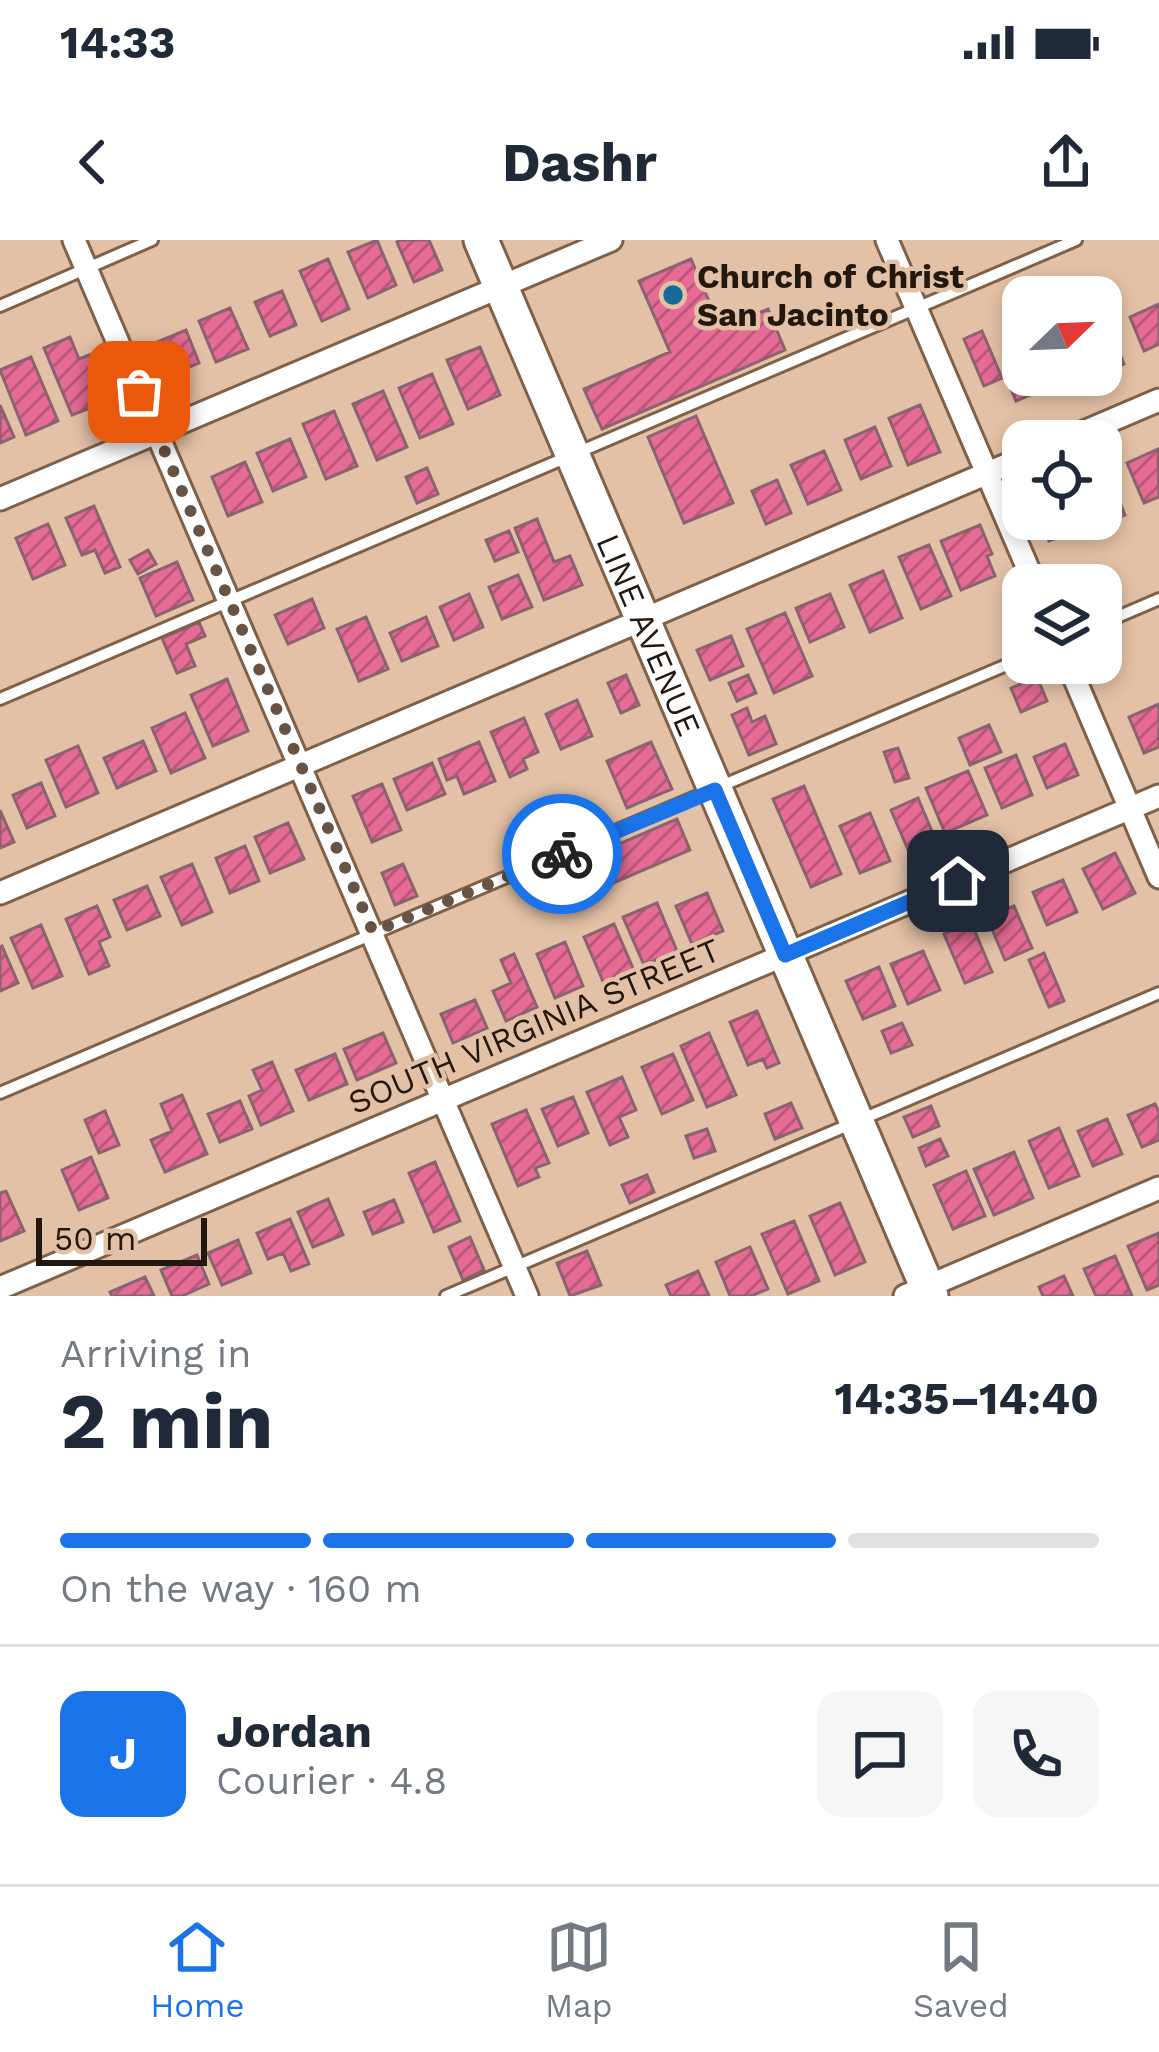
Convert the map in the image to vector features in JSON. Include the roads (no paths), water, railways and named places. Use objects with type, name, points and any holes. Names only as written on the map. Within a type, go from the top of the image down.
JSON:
[{"type":"main road","name":"LINE AVENUE","points":[[481,240],[856,1122],[921,1293]]},
{"type":"street","points":[[74,240],[527,1296]]},
{"type":"street","points":[[0,499],[611,240]]},
{"type":"street","points":[[887,240],[1026,564]]},
{"type":"street","points":[[1112,420],[1159,400]]},
{"type":"street","points":[[0,893],[1002,467]]},
{"type":"street","points":[[1077,684],[1159,877]]},
{"type":"street","name":"SOUTH VIRGINIA STREET","points":[[0,1288],[1159,796]]},
{"type":"street","points":[[921,1293],[1159,1188]]},
{"type":"lane","points":[[0,305],[152,240]]},
{"type":"lane","points":[[0,698],[1076,240]]},
{"type":"lane","points":[[1122,615],[1159,599]]},
{"type":"lane","points":[[0,1093],[1002,667]]},
{"type":"lane","points":[[446,1296],[1159,994]]},
{"type":"place","name":"Church of Christ San Jacinto","points":[[673,295]]}]
